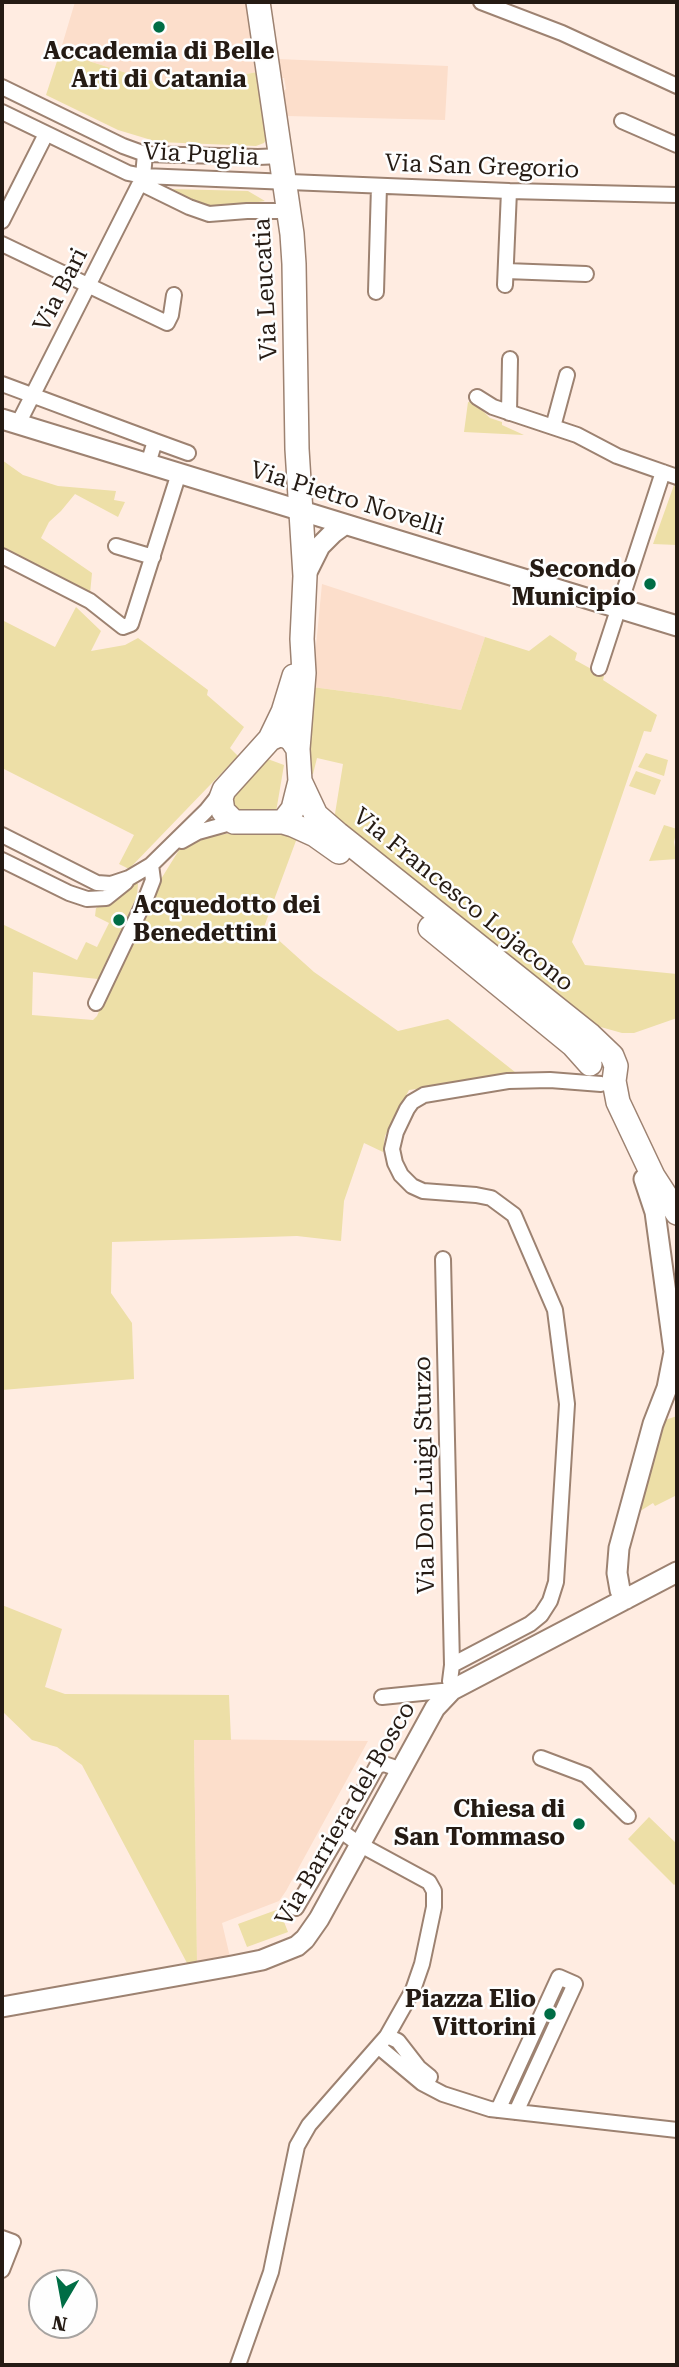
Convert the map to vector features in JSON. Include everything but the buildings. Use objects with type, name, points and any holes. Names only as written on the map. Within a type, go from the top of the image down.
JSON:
[{"type":"main road","name":"Via Leucatia","points":[[258,2],[286,181],[294,264],[296,449],[305,576],[302,639],[304,673],[298,749],[300,782]]},
{"type":"main road","name":"Via Pietro Novelli","points":[[10,422],[677,626]]},
{"type":"main road","name":"Via Leucatia","points":[[305,576],[320,546],[344,525]]},
{"type":"main road","name":"Via Leucatia","points":[[224,790],[270,739],[289,696],[302,639]]},
{"type":"main road","points":[[270,739],[279,735],[286,736],[298,749]]},
{"type":"main road","points":[[224,790],[221,798],[223,811],[233,822],[283,822],[293,809],[300,782]]},
{"type":"main road","name":"Via Francesco Lojacono","points":[[300,782],[316,814],[331,828],[590,1035],[655,1212],[674,1352],[667,1388],[653,1424],[619,1548],[617,1573],[626,1599]]},
{"type":"main road","name":"Via Francesco Lojacono","points":[[283,822],[327,842],[602,1070],[653,1176],[677,1214]]},
{"type":"main road","points":[[644,1179],[677,1214]]},
{"type":"main road","points":[[602,1611],[619,1548]]},
{"type":"main road","name":"Via Barriera del Bosco","points":[[2,2007],[262,1960],[297,1946],[311,1931],[435,1708],[452,1690],[677,1572]]},
{"type":"street","points":[[481,2],[562,33],[677,86]]},
{"type":"street","name":"Via Puglia","points":[[2,87],[145,154],[282,156]]},
{"type":"street","name":"Via Puglia","points":[[2,112],[142,179],[189,207],[209,214],[289,211]]},
{"type":"street","points":[[622,121],[677,145]]},
{"type":"street","points":[[2,221],[46,134]]},
{"type":"street","points":[[142,179],[145,154]]},
{"type":"street","name":"Via Puglia","points":[[142,179],[286,181]]},
{"type":"street","name":"Via Bari","points":[[10,422],[33,395],[142,179]]},
{"type":"street","name":"Via San Gregorio","points":[[286,181],[677,195]]},
{"type":"street","points":[[376,292],[379,186]]},
{"type":"street","points":[[509,191],[506,278],[586,274]]},
{"type":"street","points":[[2,244],[167,323],[174,295]]},
{"type":"street","points":[[509,413],[510,359]]},
{"type":"street","points":[[553,427],[567,375]]},
{"type":"street","points":[[2,384],[188,453]]},
{"type":"street","points":[[477,397],[493,407],[577,435],[617,456],[677,477]]},
{"type":"street","points":[[148,464],[155,440]]},
{"type":"street","points":[[2,556],[90,600],[123,627],[131,624],[179,472]]},
{"type":"street","points":[[599,668],[663,472]]},
{"type":"street","points":[[116,546],[153,557]]},
{"type":"street","points":[[2,860],[80,897],[96,900],[106,898],[129,878],[151,865],[224,790]]},
{"type":"street","points":[[169,848],[198,832],[233,822]]},
{"type":"street","points":[[2,835],[97,883],[111,884],[129,878]]},
{"type":"street","points":[[96,1003],[146,898],[153,880],[151,865]]},
{"type":"street","points":[[80,897],[93,891],[97,883]]},
{"type":"street","points":[[452,1665],[530,1624],[541,1615],[550,1601],[556,1582],[567,1404],[555,1310],[514,1215],[491,1198],[423,1191],[412,1186],[401,1175],[395,1163],[392,1149],[396,1132],[412,1102],[424,1095],[508,1081],[602,1070]]},
{"type":"street","name":"Via Don Luigi Sturzo","points":[[443,1259],[452,1690]]},
{"type":"street","points":[[382,1697],[452,1690]]},
{"type":"street","points":[[541,1758],[586,1775],[628,1816]]},
{"type":"street","points":[[296,1908],[377,1766],[384,1764],[402,1770]]},
{"type":"street","points":[[238,2365],[271,2272],[297,2146],[309,2125],[383,2041],[413,1990],[422,1964],[434,1907],[434,1891],[429,1882],[359,1844],[341,1831]]},
{"type":"street","points":[[498,2110],[559,1977],[575,1984],[516,2112]]},
{"type":"street","points":[[383,2041],[398,2042],[419,2068],[467,2101],[498,2110],[677,2130]]},
{"type":"street","points":[[2,2238],[13,2242],[2,2270]]},
{"type":"shaded area","name":"Accademia di Belle Arti di Catania","points":[[75,2],[246,2],[255,55],[254,68],[257,72],[174,88],[60,52]]},
{"type":"shaded area","points":[[60,52],[174,88],[257,72],[267,138],[264,143],[256,146],[158,142],[118,130],[46,95]]},
{"type":"shaded area","points":[[277,59],[448,66],[445,120],[287,116],[283,91],[286,89]]},
{"type":"shaded area","points":[[171,189],[248,191],[265,201],[210,209],[171,192]]},
{"type":"shaded area","points":[[468,402],[475,403],[490,418],[524,435],[464,432]]},
{"type":"shaded area","points":[[2,460],[23,475],[58,486],[116,491],[114,500],[125,502],[118,517],[75,494],[49,522],[41,538],[92,573],[90,594],[2,550]]},
{"type":"shaded area","points":[[674,485],[677,486],[677,545],[653,544]]},
{"type":"shaded area","points":[[322,584],[485,637],[461,710],[312,687]]},
{"type":"shaded area","points":[[76,607],[101,631],[91,651],[125,645],[138,638],[208,690],[207,695],[244,727],[230,748],[238,756],[129,869],[119,864],[134,835],[2,768],[2,620],[55,647]]},
{"type":"shaded area","points":[[550,635],[577,653],[575,660],[604,676],[603,680],[657,715],[651,732],[644,731],[572,942],[585,965],[677,974],[677,1018],[634,1033],[622,1033],[590,1024],[334,820],[343,764],[317,758],[313,774],[308,774],[312,687],[461,710],[485,637],[529,651]]},
{"type":"shaded area","points":[[646,753],[668,760],[664,776],[638,767]]},
{"type":"shaded area","points":[[265,758],[284,765],[276,812],[238,813],[231,804],[233,795]]},
{"type":"shaded area","points":[[636,771],[661,780],[655,795],[629,786]]},
{"type":"shaded area","points":[[664,825],[677,829],[674,842],[677,859],[649,861]]},
{"type":"shaded area","points":[[249,831],[290,834],[297,838],[264,927],[314,972],[398,1031],[448,1019],[520,1076],[409,1090],[385,1136],[383,1152],[364,1143],[344,1201],[341,1241],[297,1236],[112,1242],[111,1293],[132,1323],[134,1379],[2,1390],[2,924],[77,960],[86,942],[97,947],[109,923],[95,916],[96,908],[117,897],[135,882],[138,884],[137,896],[98,979],[33,972],[32,1015],[93,1020],[148,900],[179,850],[210,836]]},
{"type":"shaded area","points":[[677,1416],[677,1495],[655,1506],[653,1503],[634,1515],[665,1420]]},
{"type":"shaded area","points":[[2,1605],[62,1629],[45,1687],[65,1694],[229,1695],[231,1740],[194,1740],[197,1963],[187,1963],[82,1765],[57,1747],[32,1740],[2,1711]]},
{"type":"shaded area","points":[[194,1739],[368,1741],[279,1901],[222,1923],[230,1957],[197,1963]]},
{"type":"shaded area","points":[[649,1817],[677,1844],[677,1882],[674,1885],[628,1839]]},
{"type":"shaded area","points":[[279,1909],[288,1932],[247,1947],[238,1924]]},
{"type":"place","name":"Accademia di Belle Arti di Catania","points":[[159,27]]},
{"type":"place","name":"Secondo Municipio","points":[[650,584]]},
{"type":"place","name":"Acquedotto dei Benedettini","points":[[119,920]]},
{"type":"place","name":"Chiesa di San Tommaso","points":[[579,1824]]},
{"type":"place","name":"Piazza Elio Vittorini","points":[[550,2014]]}]
